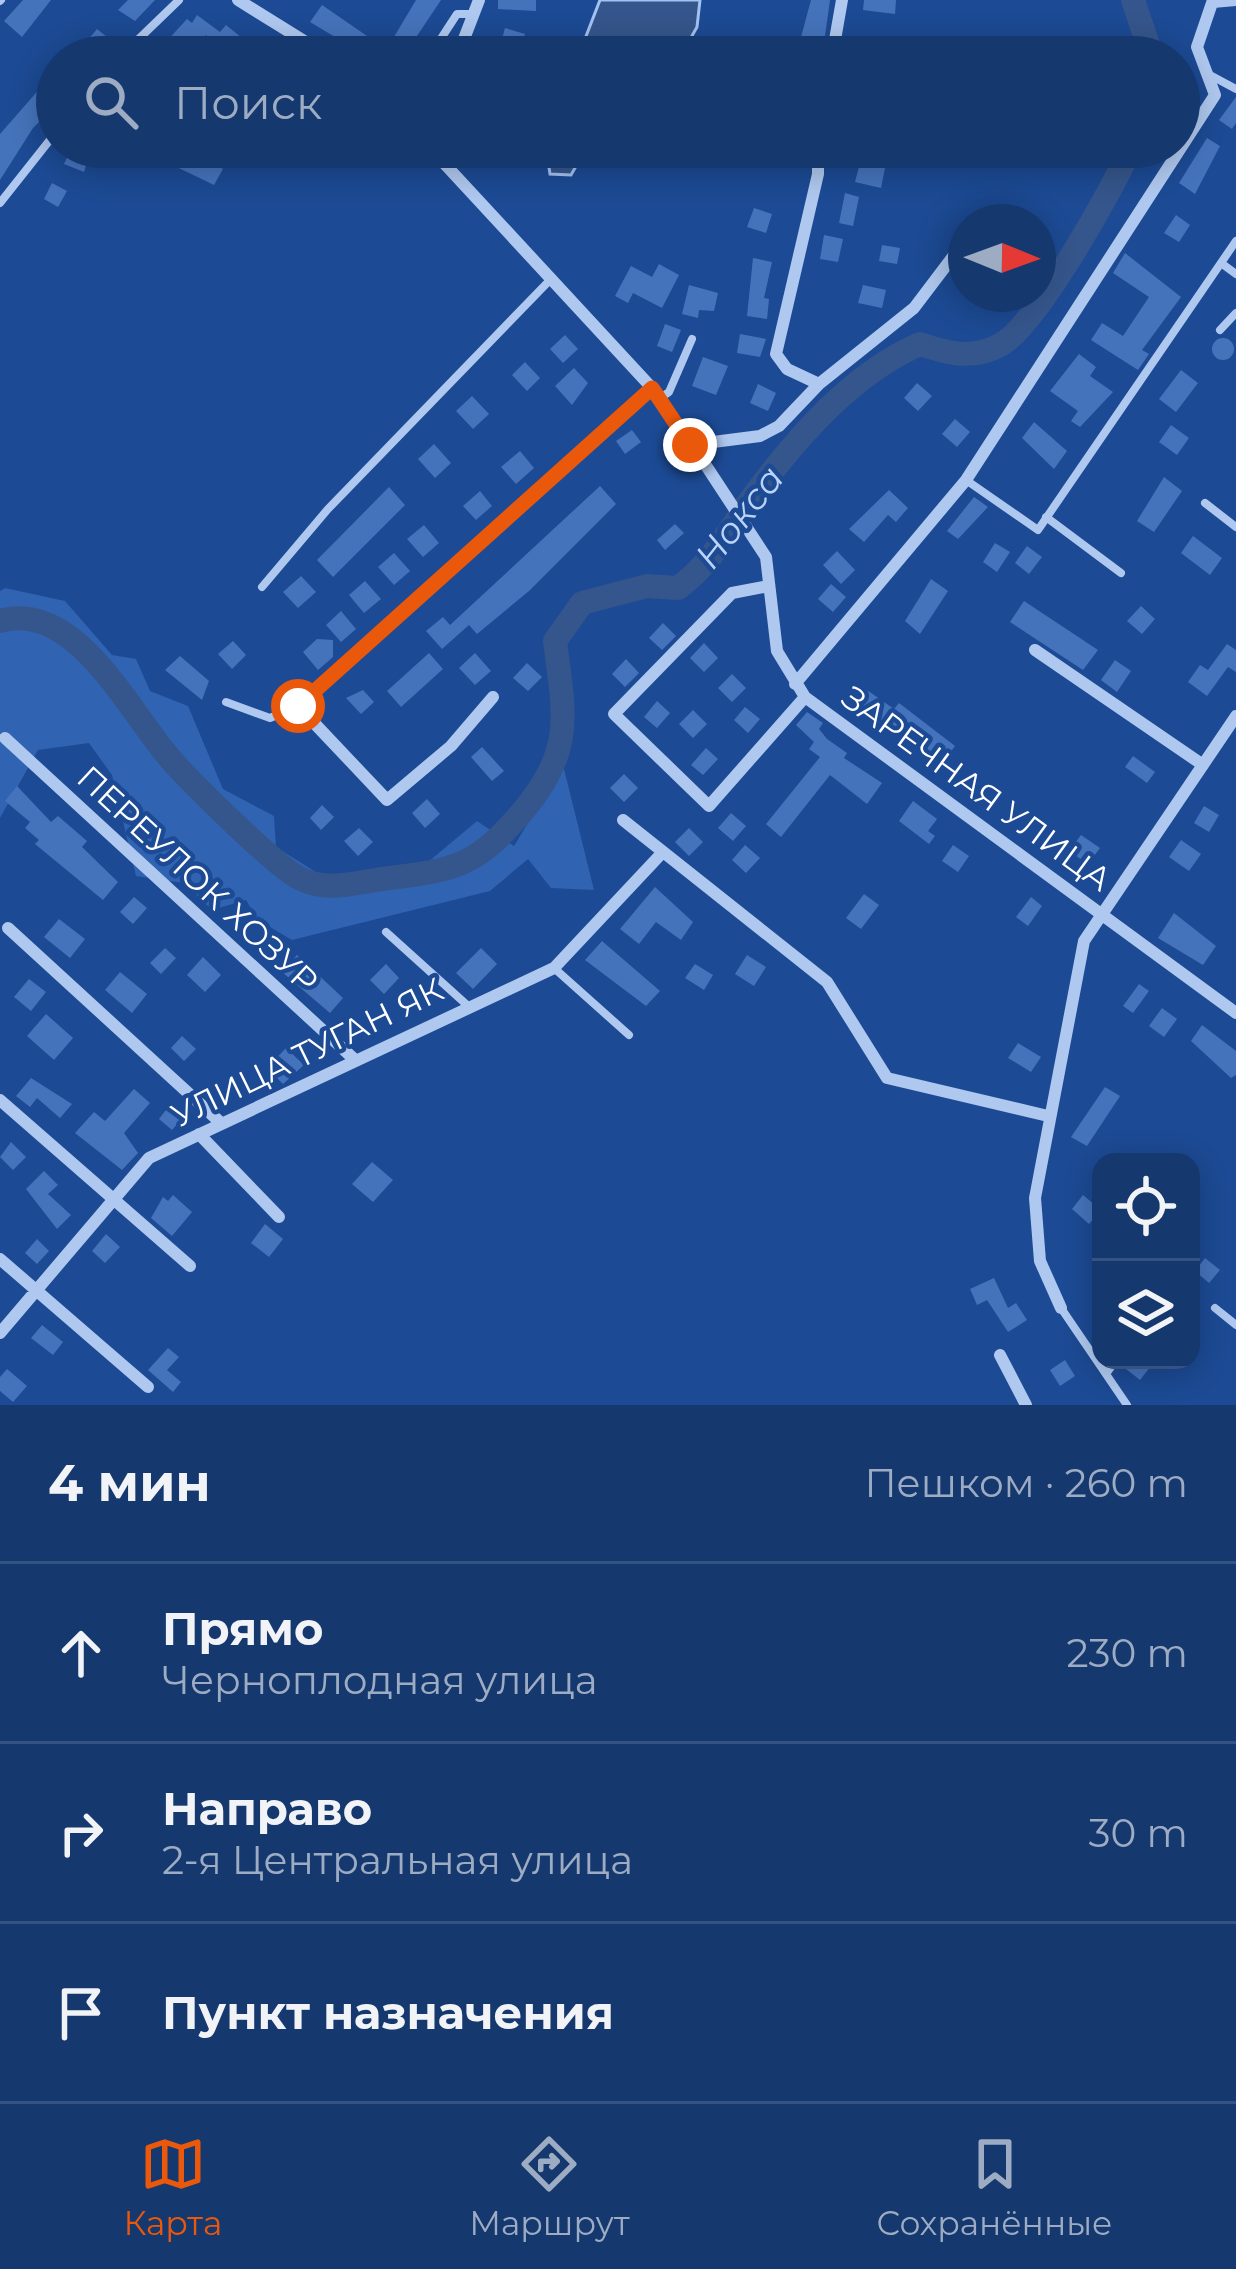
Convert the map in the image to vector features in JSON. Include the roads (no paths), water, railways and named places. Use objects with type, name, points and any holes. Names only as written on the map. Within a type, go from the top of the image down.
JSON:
[{"type":"street","points":[[238,0],[296,36]]},
{"type":"street","points":[[836,36],[842,0]]},
{"type":"street","points":[[1200,36],[1213,1],[1236,0]]},
{"type":"street","points":[[465,36],[477,7]]},
{"type":"street","points":[[1200,63],[1215,95],[1200,118]]},
{"type":"street","points":[[448,168],[655,394],[690,445],[760,436],[779,426],[819,384],[914,308],[948,263]]},
{"type":"street","points":[[818,168],[776,354],[787,369],[819,384]]},
{"type":"street","points":[[795,684],[966,480],[1168,168]]},
{"type":"street","points":[[493,697],[451,746],[387,800],[298,706],[655,394]]},
{"type":"street","name":"ЗАРЕЧНАЯ УЛИЦА","points":[[690,445],[766,557],[777,651],[805,697],[1236,1013]]},
{"type":"street","points":[[769,586],[732,593],[614,714],[709,806],[805,697]]},
{"type":"street","points":[[1034,650],[1202,765]]},
{"type":"street","points":[[1060,1308],[1040,1261],[1035,1198],[1084,941],[1236,716]]},
{"type":"street","name":"ПЕРЕУЛОК ХОЗУР","points":[[5,738],[354,1059]]},
{"type":"street","points":[[623,820],[827,982],[887,1078],[1048,1116]]},
{"type":"street","name":"УЛИЦА ТУГАН ЯК","points":[[0,1333],[149,1158],[554,968],[662,853]]},
{"type":"street","points":[[8,928],[221,1124]]},
{"type":"street","points":[[0,1100],[190,1266]]},
{"type":"street","points":[[199,1134],[279,1217]]},
{"type":"street","points":[[0,1259],[148,1387]]},
{"type":"street","points":[[1000,1354],[1026,1405]]},
{"type":"lane","points":[[142,36],[179,0]]},
{"type":"lane","points":[[443,36],[457,14],[477,7]]},
{"type":"lane","points":[[1202,71],[1236,89]]},
{"type":"lane","points":[[0,203],[36,158]]},
{"type":"lane","points":[[966,480],[1038,530],[1236,241]]},
{"type":"lane","points":[[1221,263],[1236,274]]},
{"type":"lane","points":[[262,586],[328,509],[551,279]]},
{"type":"lane","points":[[1220,330],[1236,313]]},
{"type":"lane","points":[[655,394],[669,392],[692,339]]},
{"type":"lane","points":[[1205,503],[1236,527]]},
{"type":"lane","points":[[1046,517],[1120,573]]},
{"type":"lane","points":[[226,702],[270,718],[298,706]]},
{"type":"lane","points":[[386,932],[467,1005]]},
{"type":"lane","points":[[554,968],[629,1035]]},
{"type":"lane","points":[[1060,1308],[1127,1405]]},
{"type":"lane","points":[[1215,1308],[1236,1325]]},
{"type":"lane","points":[[1106,1374],[1110,1369]]},
{"type":"waterway","name":"Нокса","points":[[1133,0],[1145,36]]},
{"type":"waterway","name":"Нокса","points":[[0,621],[28,619],[54,627],[78,644],[183,773],[301,879],[345,885],[433,872],[465,861],[507,829],[551,769],[563,711],[555,641],[582,603],[647,586],[678,588],[711,556],[808,429],[850,389],[895,356],[920,344],[961,354],[1002,344],[1054,283],[1120,168]]}]
